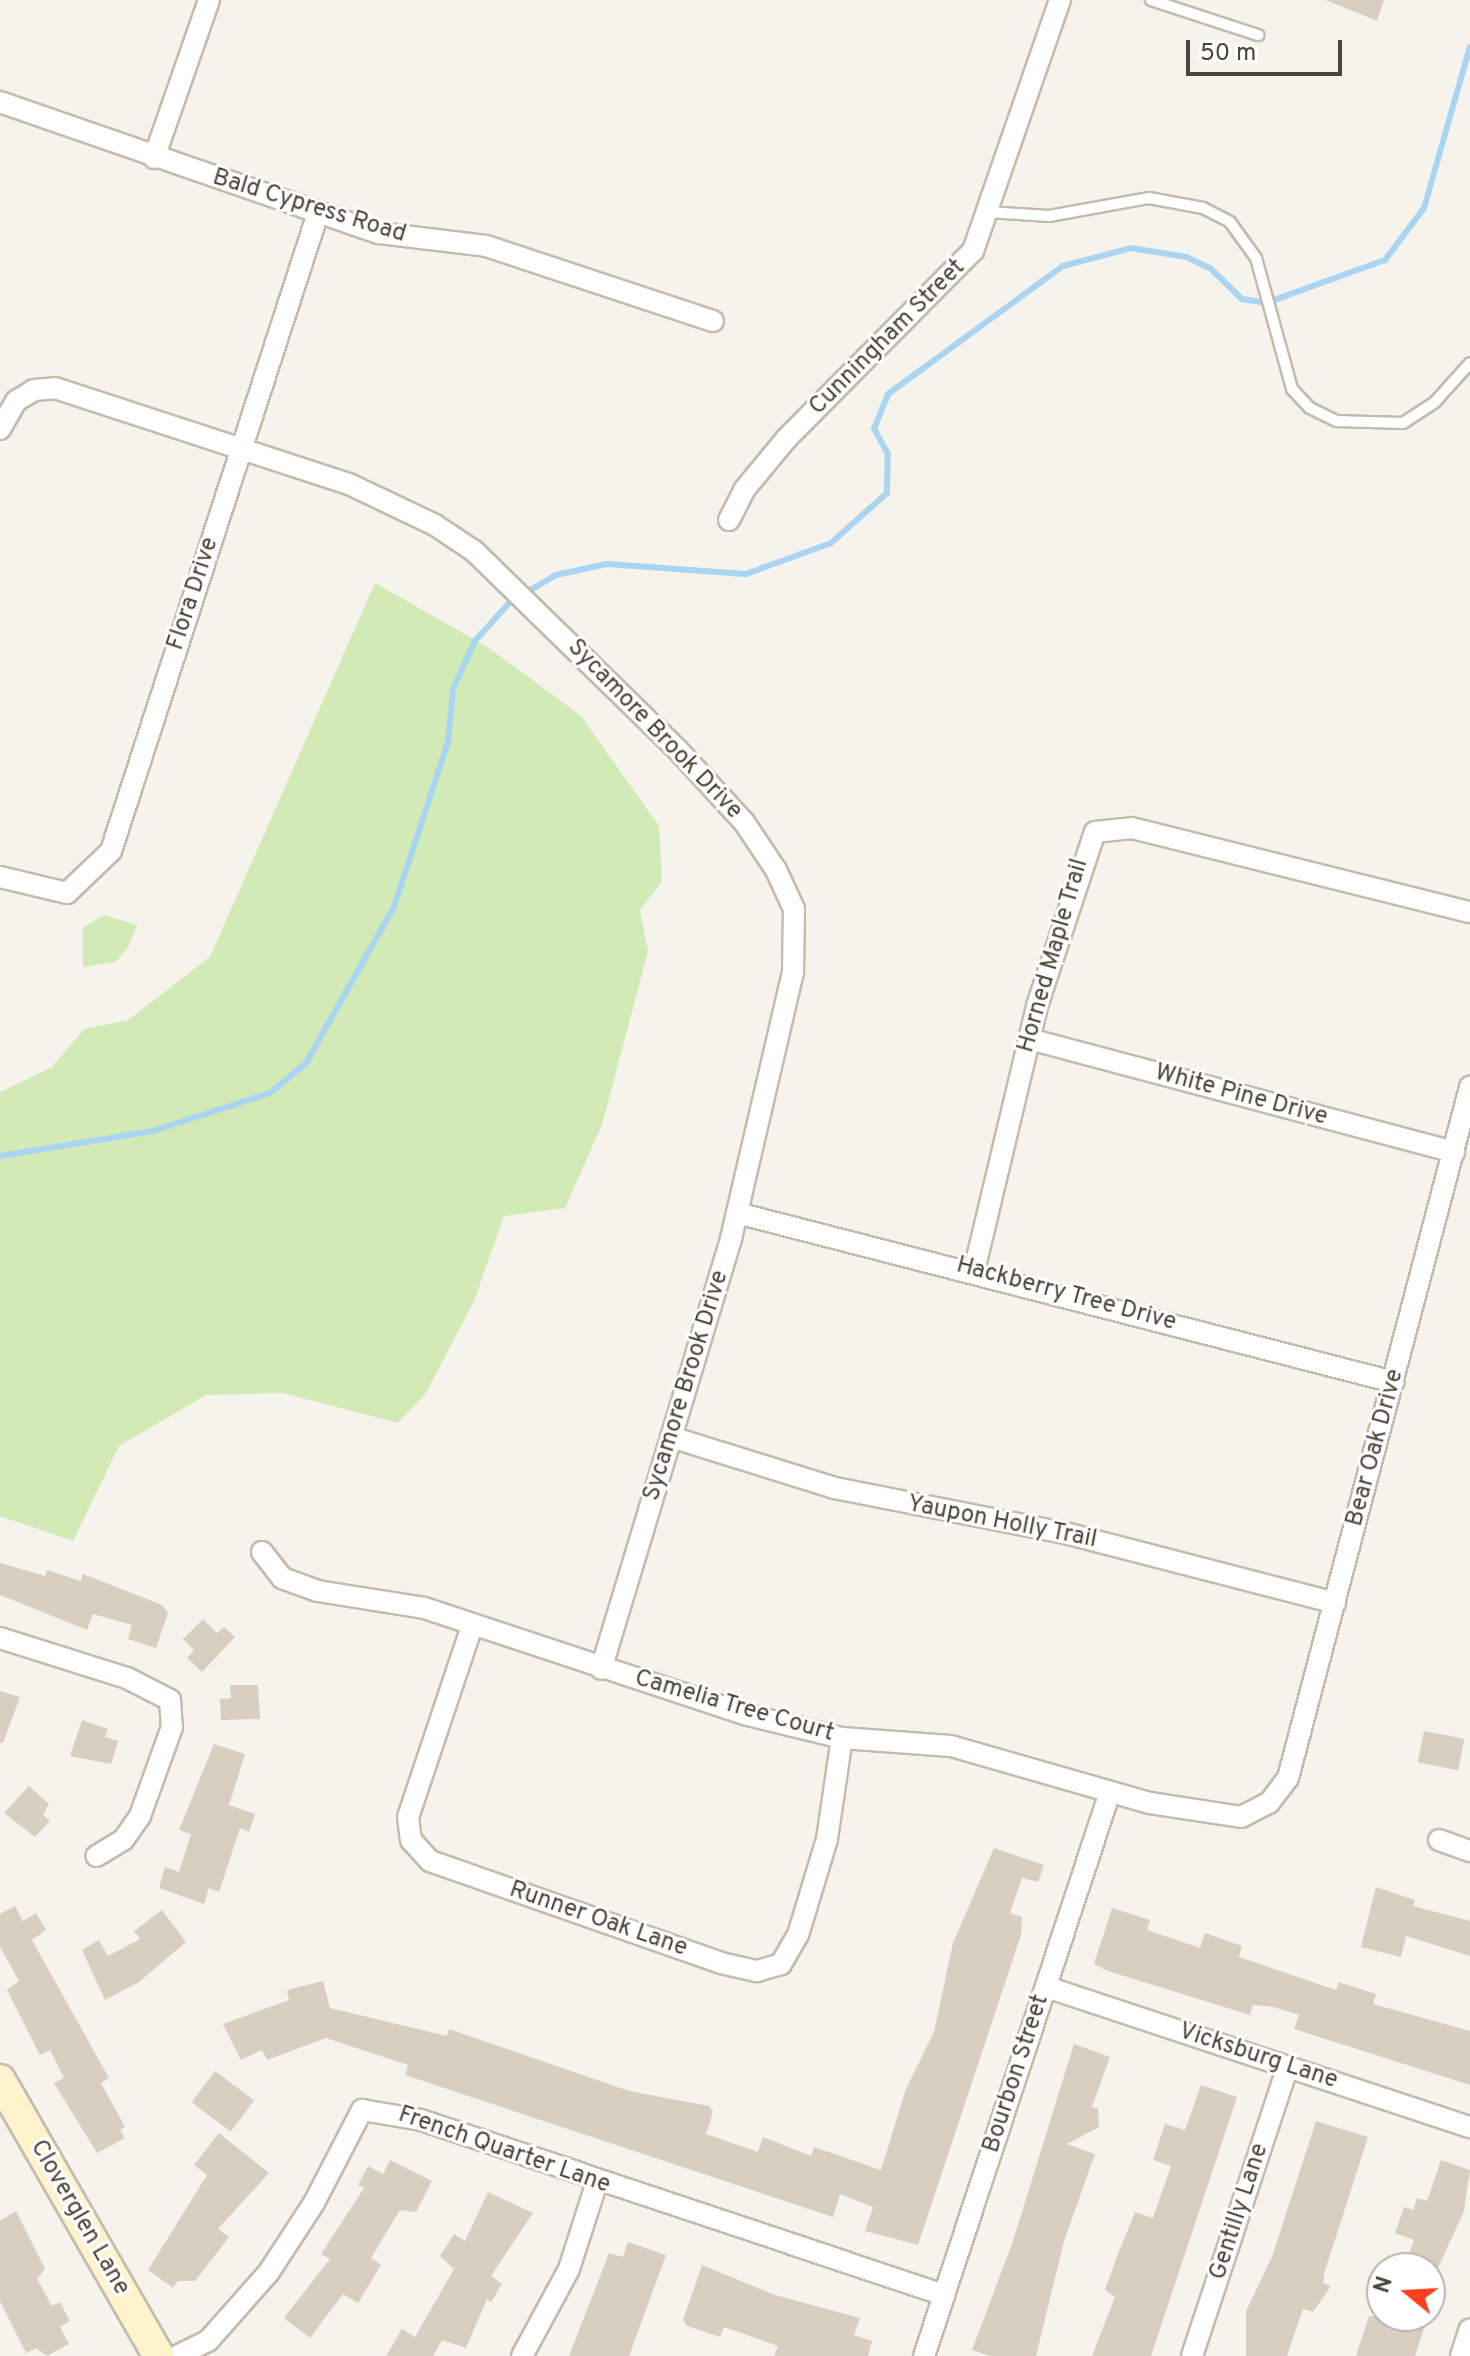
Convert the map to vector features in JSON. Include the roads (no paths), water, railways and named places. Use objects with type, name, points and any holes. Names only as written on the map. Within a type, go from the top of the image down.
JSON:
[{"type":"street","points":[[154,158],[209,0]]},
{"type":"street","name":"Cunningham Street","points":[[729,520],[744,490],[787,438],[957,273],[988,212],[1060,0]]},
{"type":"street","name":"Bald Cypress Road","points":[[0,102],[318,213],[408,240],[486,246],[713,321]]},
{"type":"street","name":"Flora Drive","points":[[0,877],[67,893],[111,851],[318,213]]},
{"type":"street","name":"Sycamore Brook Drive","points":[[0,429],[16,401],[34,390],[75,394],[397,504],[474,551],[677,749],[744,822],[794,909],[793,972],[737,1213],[601,1669]]},
{"type":"street","name":"Horned Maple Trail","points":[[974,1271],[1029,1039],[1087,846],[1095,832],[1110,827],[1470,912]]},
{"type":"street","name":"White Pine Drive","points":[[1029,1039],[1454,1152]]},
{"type":"street","name":"Bear Oak Drive","points":[[1269,1803],[1288,1778],[1470,1087]]},
{"type":"street","name":"Hackberry Tree Drive","points":[[737,1213],[974,1271],[1394,1382]]},
{"type":"street","name":"Yaupon Holly Trail","points":[[671,1437],[835,1488],[1065,1533],[1335,1603]]},
{"type":"street","name":"Camelia Tree Court","points":[[262,1552],[282,1578],[318,1591],[424,1608],[471,1629],[842,1738],[951,1746],[1194,1813],[1241,1817],[1269,1803]]},
{"type":"street","name":"Runner Oak Lane","points":[[471,1629],[408,1817],[411,1840],[430,1861],[721,1963],[757,1971],[781,1964],[798,1935],[827,1839],[842,1738]]},
{"type":"street","points":[[0,1638],[127,1678],[170,1700],[172,1727],[140,1816],[123,1840],[96,1856]]},
{"type":"street","name":"Bourbon Street","points":[[924,2356],[1110,1792]]},
{"type":"street","points":[[1439,1840],[1470,1851]]},
{"type":"street","name":"Vicksburg Lane","points":[[1046,1987],[1470,2127]]},
{"type":"street","name":"Gentilly Lane","points":[[1192,2356],[1287,2068]]},
{"type":"street","name":"Cloverglen Lane","points":[[0,2080],[159,2356]]},
{"type":"street","name":"French Quarter Lane","points":[[177,2356],[208,2341],[269,2272],[314,2203],[362,2110],[421,2120],[597,2182],[944,2295]]},
{"type":"street","points":[[522,2356],[569,2269],[597,2182]]},
{"type":"street","points":[[1461,2356],[1470,2329]]},
{"type":"lane","points":[[1151,0],[1258,35]]},
{"type":"lane","points":[[988,212],[1049,216],[1149,198],[1203,208],[1230,222],[1256,258],[1292,389],[1310,408],[1337,421],[1403,423],[1435,402],[1470,363]]},
{"type":"waterway","points":[[0,1156],[153,1131],[270,1093],[306,1063],[394,907],[448,742],[453,689],[475,641],[510,602],[556,575],[607,564],[746,574],[831,543],[887,493],[888,454],[874,429],[888,394],[1063,266],[1131,248],[1186,257],[1210,268],[1242,299],[1266,303],[1385,260],[1424,208],[1470,47]]}]
